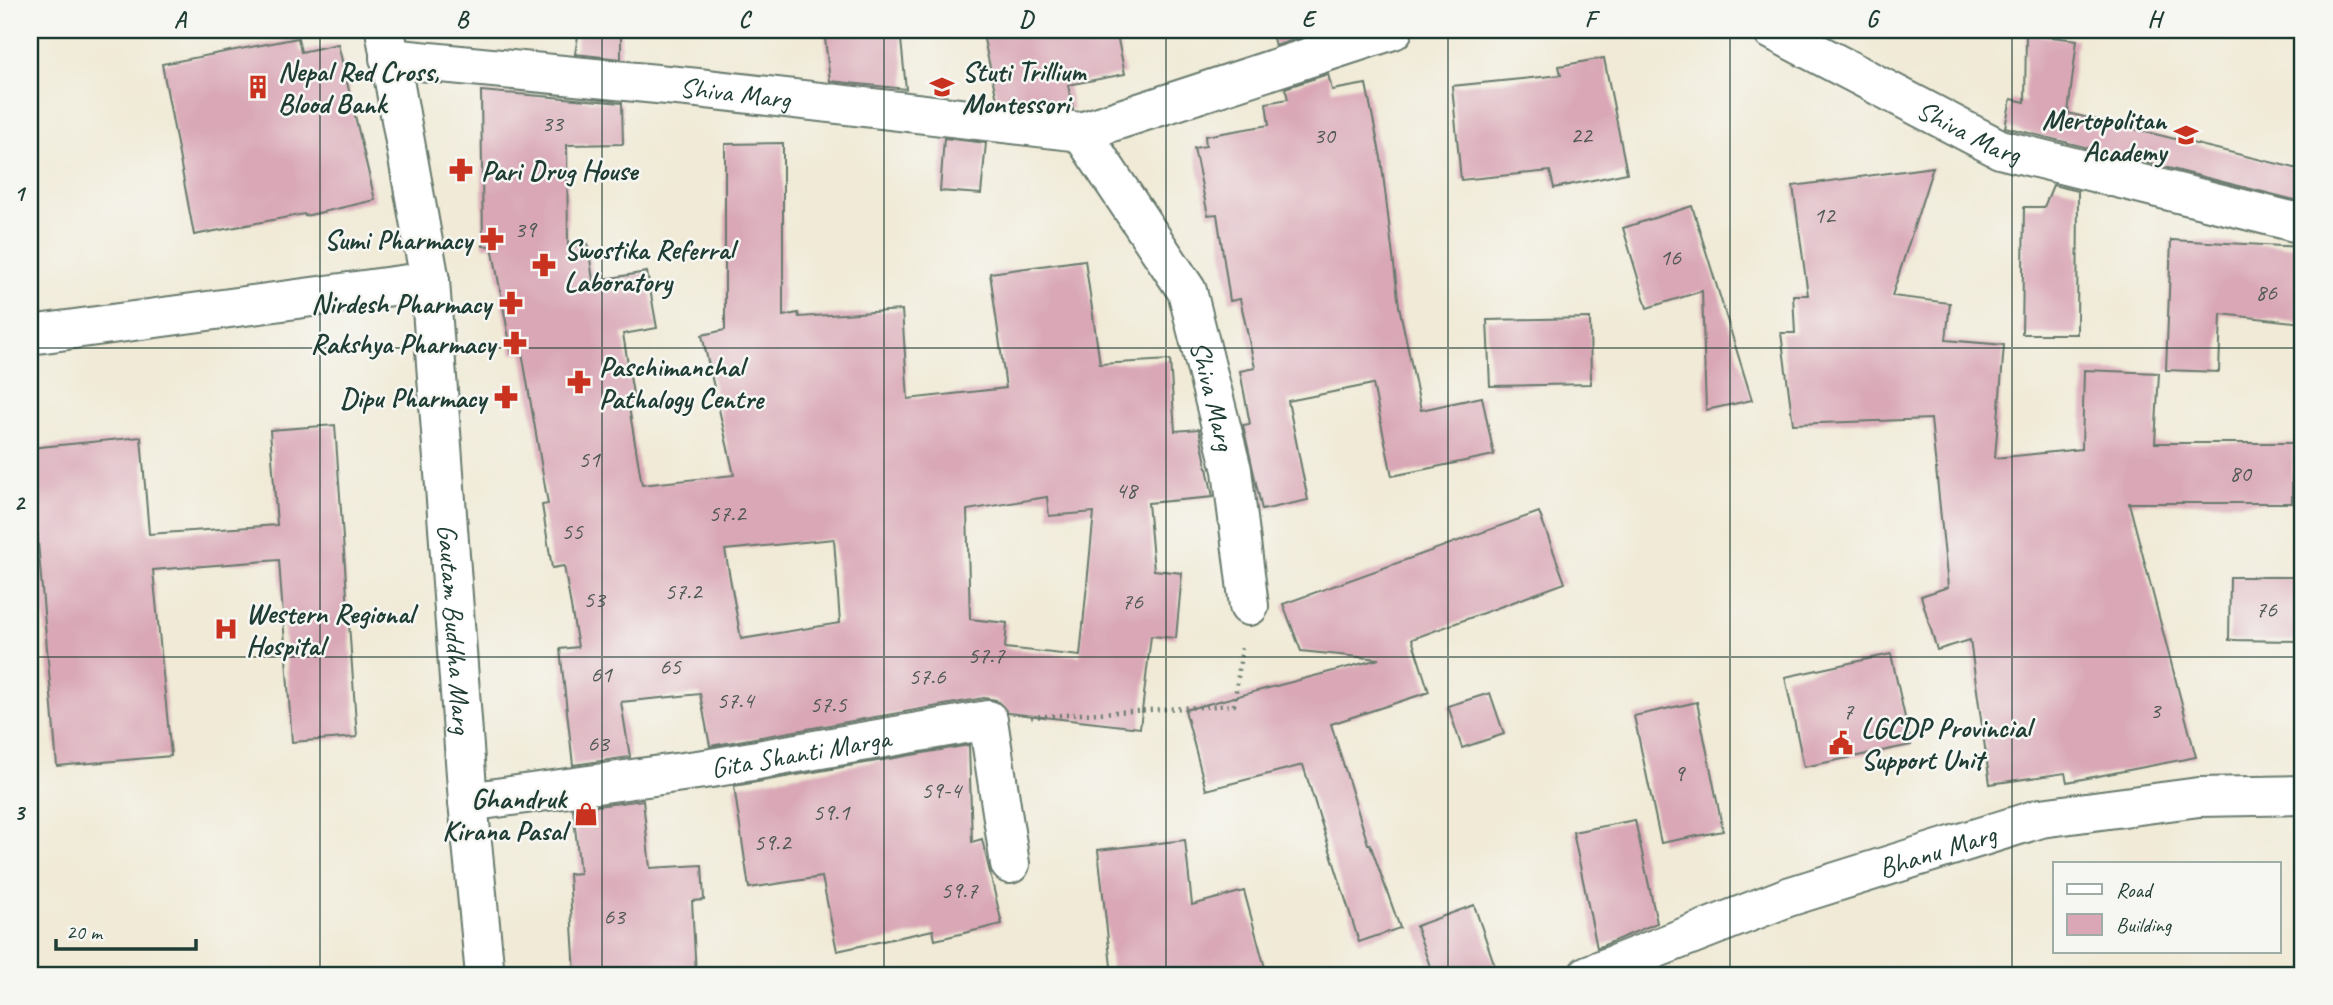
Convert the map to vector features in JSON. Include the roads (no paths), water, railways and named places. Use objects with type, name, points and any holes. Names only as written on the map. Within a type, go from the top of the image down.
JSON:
[{"type":"street","name":"Shiva Marg","points":[[387,44],[698,88],[1081,132],[1393,30]]},
{"type":"street","name":"Shiva Marg","points":[[1772,30],[2000,149],[2303,224]]},
{"type":"street","name":"Gautam Buddha Marg","points":[[387,44],[430,281],[468,802],[485,975]]},
{"type":"street","name":"Shiva Marg","points":[[1081,132],[1186,290],[1232,470],[1249,606]]},
{"type":"street","points":[[30,335],[430,281]]},
{"type":"street","name":"Gita Shanti Marga","points":[[468,802],[711,768],[988,720],[1010,864]]},
{"type":"street","name":"Bhanu Marg","points":[[1588,975],[1788,897],[2041,818],[2200,797],[2303,796]]},
{"type":"place","name":"Nepal Red Cross, Blood Bank","points":[[258,87]]},
{"type":"place","name":"Stuti Trillium Montessori","points":[[942,87]]},
{"type":"place","name":"Mertopolitan Academy","points":[[2186,135]]},
{"type":"place","name":"Pari Drug House","points":[[461,170]]},
{"type":"place","name":"Sumi Pharmacy","points":[[492,239]]},
{"type":"place","name":"Swostika Referral Laboratory","points":[[544,265]]},
{"type":"place","name":"Nirdesh Pharmacy","points":[[511,303]]},
{"type":"place","name":"Rakshya Pharmacy","points":[[515,343]]},
{"type":"place","name":"Paschimanchal Pathalogy Centre","points":[[579,382]]},
{"type":"place","name":"Dipu Pharmacy","points":[[506,397]]},
{"type":"place","name":"Western Regional Hospital","points":[[226,629]]},
{"type":"place","name":"LGCDP Provincial Support Unit","points":[[1841,743]]},
{"type":"place","name":"Ghandruk Kirana Pasal","points":[[586,814]]}]
